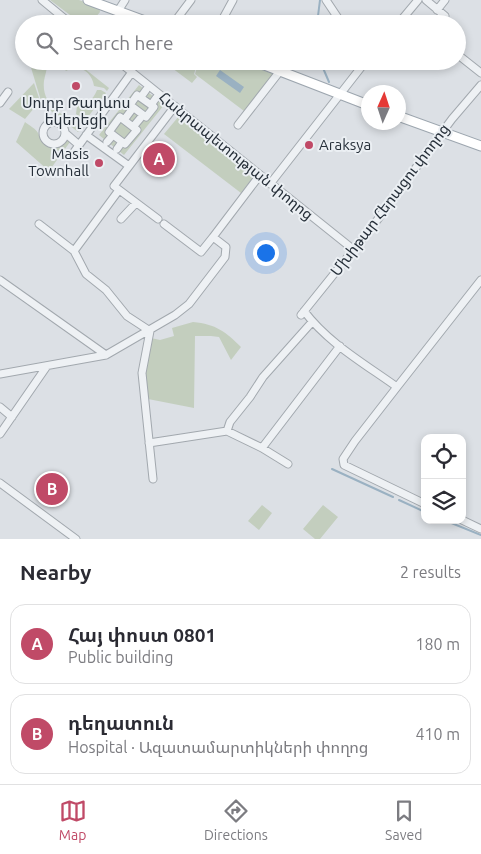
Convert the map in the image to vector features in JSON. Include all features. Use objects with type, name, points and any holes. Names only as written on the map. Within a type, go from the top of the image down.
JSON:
[{"type":"main road","points":[[88,0],[129,15]]},
{"type":"main road","points":[[280,71],[361,102]]},
{"type":"main road","points":[[406,119],[481,146]]},
{"type":"street","points":[[42,0],[60,15]]},
{"type":"street","points":[[118,11],[124,0]]},
{"type":"street","points":[[179,15],[190,0]]},
{"type":"street","points":[[225,15],[233,0]]},
{"type":"street","points":[[326,0],[336,15]]},
{"type":"street","points":[[406,15],[418,0]]},
{"type":"street","points":[[426,0],[444,15]]},
{"type":"street","points":[[437,10],[445,0]]},
{"type":"street","points":[[466,61],[481,73]]},
{"type":"street","name":"Հանրապետության փողոց","points":[[129,70],[354,250]]},
{"type":"street","points":[[270,184],[359,70]]},
{"type":"street","points":[[238,125],[280,71]]},
{"type":"street","points":[[74,152],[132,72]]},
{"type":"street","name":"Մխիթար Հերացու փողոց","points":[[312,322],[302,313],[354,250],[442,132],[481,86]]},
{"type":"street","points":[[141,97],[146,90]]},
{"type":"street","points":[[0,103],[8,92]]},
{"type":"street","points":[[138,94],[151,105],[154,107],[146,117],[130,105],[138,94]]},
{"type":"street","points":[[151,105],[156,98]]},
{"type":"street","points":[[158,219],[114,186],[175,106]]},
{"type":"street","points":[[124,120],[133,108]]},
{"type":"street","points":[[133,127],[143,115]]},
{"type":"street","points":[[120,117],[124,120],[137,130],[125,144],[109,132],[120,117]]},
{"type":"street","points":[[65,133],[79,145]]},
{"type":"street","points":[[86,135],[129,166]]},
{"type":"street","points":[[107,142],[113,135]]},
{"type":"street","points":[[117,149],[122,142]]},
{"type":"street","points":[[164,224],[201,252],[260,175]]},
{"type":"street","points":[[74,251],[119,190]]},
{"type":"street","points":[[121,219],[136,203]]},
{"type":"street","points":[[39,224],[74,251],[86,274],[106,290],[127,316],[150,331]]},
{"type":"street","points":[[0,374],[106,356],[175,315],[189,304],[225,257],[226,247],[213,237]]},
{"type":"street","points":[[0,280],[106,356]]},
{"type":"street","points":[[421,502],[344,465],[343,460],[355,441],[481,280]]},
{"type":"street","points":[[227,431],[230,422],[263,377],[312,322],[340,346],[398,387]]},
{"type":"street","points":[[150,331],[142,373],[153,479]]},
{"type":"street","points":[[262,448],[340,346]]},
{"type":"street","points":[[0,434],[47,366]]},
{"type":"street","points":[[0,407],[12,416]]},
{"type":"street","points":[[149,444],[227,431],[262,448],[288,464]]},
{"type":"street","points":[[0,483],[76,539]]},
{"type":"street","points":[[466,522],[481,529]]},
{"type":"green space","points":[[50,0],[79,0],[99,7],[100,12],[98,15],[70,15]]},
{"type":"green space","points":[[32,70],[47,70],[44,81],[46,97],[55,109],[81,127],[78,132],[42,104]]},
{"type":"green space","points":[[84,70],[109,88],[107,91],[104,88],[94,86],[88,73]]},
{"type":"green space","points":[[175,70],[195,70],[194,74],[197,77],[192,83]]},
{"type":"green space","points":[[196,70],[263,70],[273,74],[244,111],[195,74]]},
{"type":"green space","points":[[34,83],[40,101],[25,119],[9,109]]},
{"type":"green space","points":[[139,85],[164,105],[124,155],[99,135]]},
{"type":"green space","points":[[97,90],[106,93],[85,121],[76,114],[77,106],[89,101]]},
{"type":"green space","points":[[179,116],[254,176],[241,193],[164,134]]},
{"type":"green space","points":[[25,122],[37,132],[46,146],[57,147],[67,140],[70,142],[49,171],[16,142]]},
{"type":"green space","points":[[193,322],[220,330],[241,347],[231,360],[219,337],[195,336],[194,408],[148,399],[145,372],[151,338],[160,340],[174,336],[172,328]]},
{"type":"green space","points":[[262,505],[272,513],[259,530],[248,521]]},
{"type":"green space","points":[[323,505],[338,517],[320,539],[315,539],[303,529]]},
{"type":"water","points":[[220,70],[244,87],[240,93],[216,76]]},
{"type":"waterway","points":[[318,15],[320,0]]},
{"type":"waterway","points":[[324,70],[329,82]]},
{"type":"waterway","points":[[332,469],[393,497]]},
{"type":"waterway","points":[[399,500],[421,510]]},
{"type":"waterway","points":[[454,524],[481,535]]},
{"type":"place","name":"Սուրբ Թադևոս եկեղեցի","points":[[76,86]]},
{"type":"place","name":"Araksya","points":[[309,145]]},
{"type":"place","name":"Հայ փոստ 0801","points":[[159,159]]},
{"type":"place","name":"Masis Townhall","points":[[99,163]]},
{"type":"place","name":"դեղատուն","points":[[52,489]]}]
